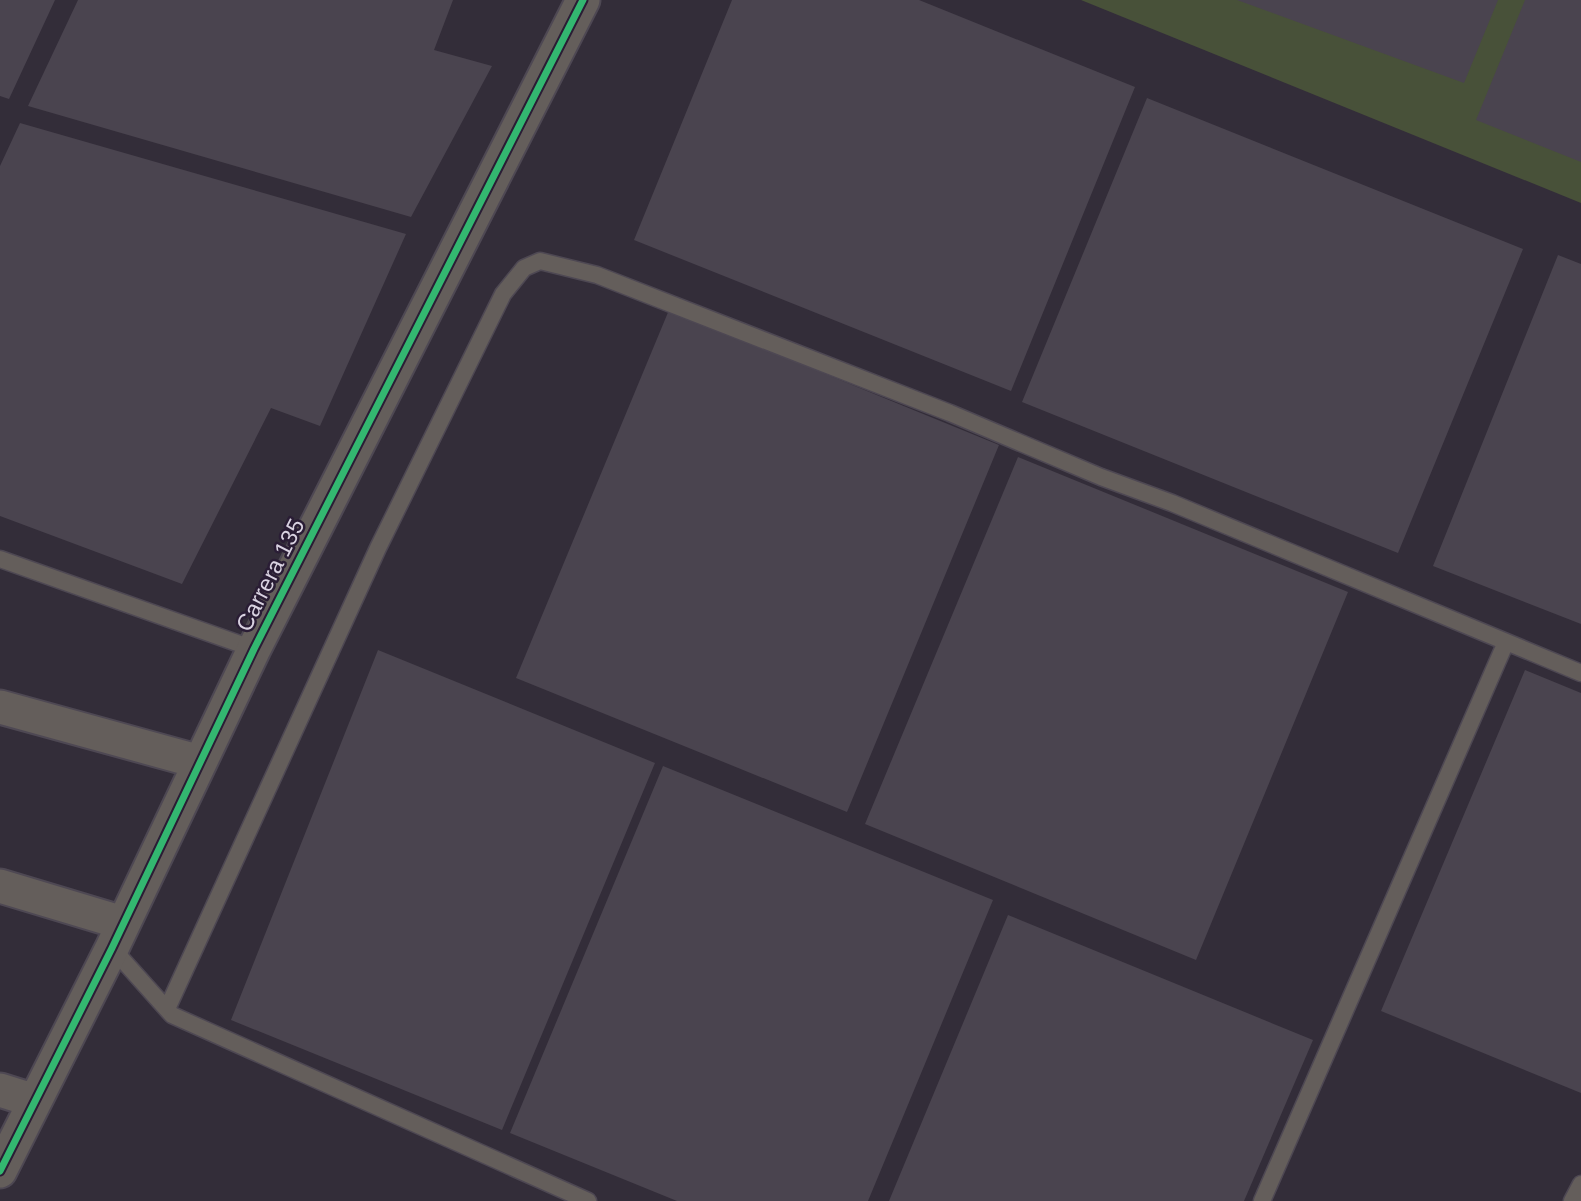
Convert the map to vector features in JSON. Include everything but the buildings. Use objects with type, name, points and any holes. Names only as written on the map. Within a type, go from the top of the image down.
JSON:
[{"type":"street","name":"Carrera 135","points":[[0,1171],[254,649],[583,0]]},
{"type":"street","points":[[0,707],[200,762]]},
{"type":"street","points":[[0,886],[117,935]]},
{"type":"street","points":[[0,1090],[35,1101]]},
{"type":"lane","points":[[167,1009],[378,548],[491,318],[503,294],[524,268],[540,261],[597,275],[950,413],[1581,673]]},
{"type":"lane","points":[[0,559],[254,649]]},
{"type":"lane","points":[[1262,1201],[1506,642]]},
{"type":"lane","points":[[117,935],[172,1015],[588,1201]]},
{"type":"lane","points":[[1572,1201],[1581,1184]]},
{"type":"green space","points":[[1081,0],[1581,0],[1581,203]]},
{"type":"cycle path","points":[[0,1171],[112,948],[254,649],[583,0]]}]
